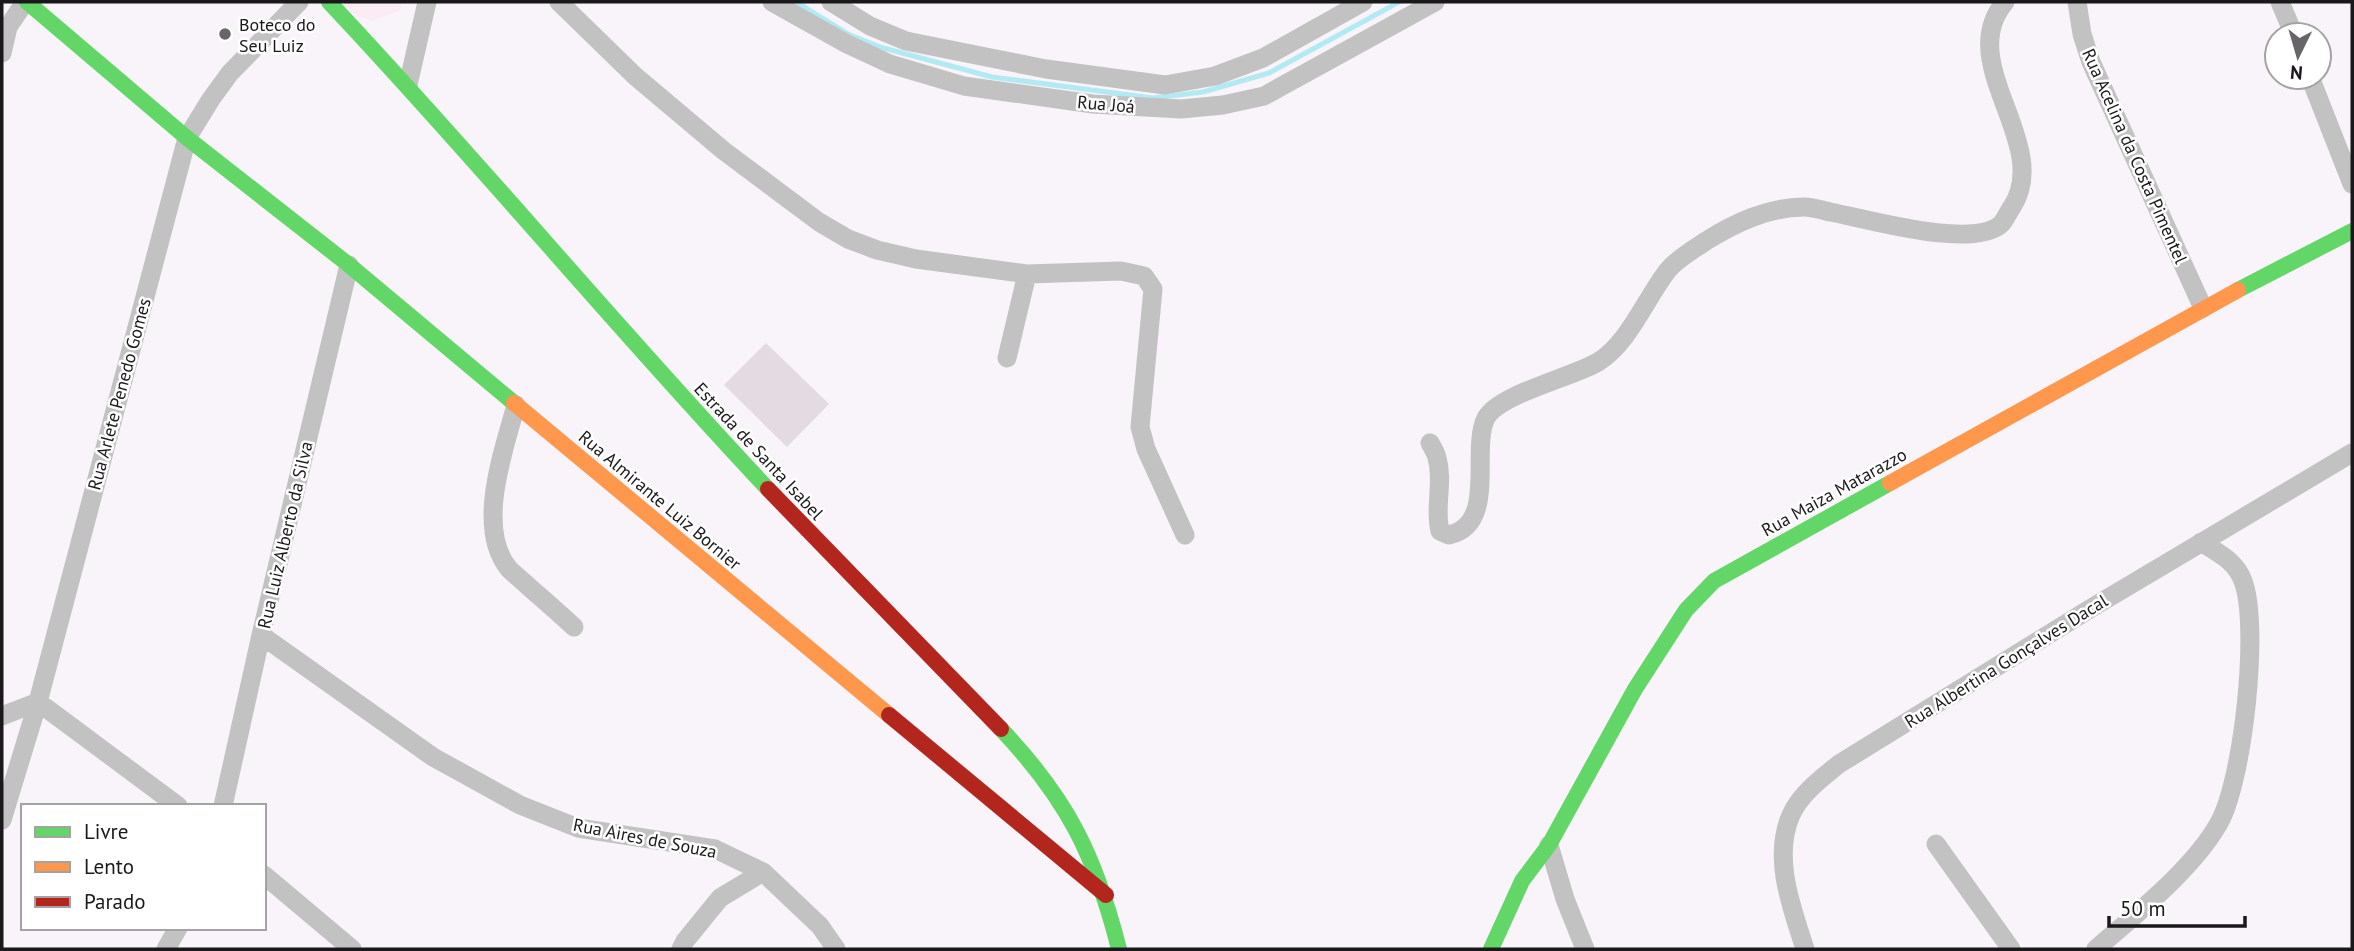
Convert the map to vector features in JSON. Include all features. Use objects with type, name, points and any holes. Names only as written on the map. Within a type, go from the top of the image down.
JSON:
[{"type":"street","points":[[2,53],[5,29],[26,2]]},
{"type":"street","name":"Rua Almirante Luiz Bornier","points":[[26,2],[187,138],[349,265],[1106,895]]},
{"type":"street","name":"Rua Arlete Penedo Gomes","points":[[2,820],[38,702],[187,138],[230,73],[299,2]]},
{"type":"street","name":"Estrada de Santa Isabel","points":[[329,2],[408,85],[657,370],[843,568],[1010,739],[1065,808],[1087,848],[1106,895],[1119,949]]},
{"type":"street","points":[[408,85],[427,2]]},
{"type":"street","points":[[559,2],[635,76],[724,151],[819,222],[848,239],[877,250],[916,259],[1027,275],[1121,271],[1144,276],[1153,289],[1140,427],[1146,449],[1185,535]]},
{"type":"street","name":"Rua Joá","points":[[772,2],[846,44],[890,64],[964,86],[1093,104],[1181,109],[1223,105],[1264,96],[1434,2]]},
{"type":"street","name":"Rua Joá","points":[[831,2],[870,26],[906,41],[1046,69],[1165,85],[1215,76],[1263,58],[1363,2]]},
{"type":"street","points":[[1430,443],[1437,458],[1439,472],[1437,501],[1440,531],[1449,535],[1459,533],[1472,520],[1480,491],[1481,434],[1487,416],[1506,401],[1599,362],[1619,343],[1670,268],[1705,242],[1756,215],[1805,207],[1942,234],[1974,236],[2000,225],[2017,200],[2022,177],[2020,151],[1989,52],[1991,26],[2005,2]]},
{"type":"street","name":"Rua Acelina da Costa Pimentel","points":[[2077,2],[2082,34],[2091,62],[2203,308]]},
{"type":"street","points":[[2280,2],[2288,21]]},
{"type":"street","points":[[2315,91],[2352,184]]},
{"type":"street","name":"Rua Maiza Matarazzo","points":[[1491,949],[1522,881],[1549,845],[1635,689],[1686,610],[1714,581],[2203,308],[2352,231]]},
{"type":"street","name":"Rua Luiz Alberto da Silva","points":[[223,804],[349,265]]},
{"type":"street","points":[[1007,358],[1027,275]]},
{"type":"street","points":[[516,405],[498,472],[494,502],[495,539],[509,569],[574,627]]},
{"type":"street","name":"Rua Albertina Gonçalves Dacal","points":[[1804,949],[1787,890],[1783,847],[1791,815],[1808,790],[1839,764],[2201,542],[2352,453]]},
{"type":"street","points":[[2096,949],[2155,897],[2195,855],[2219,823],[2233,787],[2248,691],[2249,604],[2242,579],[2230,560],[2201,542]]},
{"type":"street","name":"Rua Aires de Souza","points":[[261,635],[433,757],[520,805],[578,828],[715,849],[763,872],[820,926],[836,949]]},
{"type":"street","points":[[2,716],[38,702],[175,804]]},
{"type":"street","points":[[1936,844],[2011,949]]},
{"type":"street","points":[[1549,845],[1584,949]]},
{"type":"street","points":[[681,949],[720,898],[763,872]]},
{"type":"street","points":[[266,877],[352,949]]},
{"type":"street","points":[[166,949],[177,930]]},
{"type":"shaded area","points":[[342,2],[402,2],[399,11],[372,21],[353,14]]},
{"type":"building","points":[[766,343],[829,404],[787,447],[724,385]]},
{"type":"waterway","points":[[796,2],[848,34],[880,47],[992,77],[1153,98],[1203,92],[1269,73],[1399,2]]},
{"type":"traffic: fast","points":[[27,2],[187,138],[349,265],[514,403]]},
{"type":"traffic: fast","points":[[329,2],[768,489]]},
{"type":"traffic: fast","points":[[2238,290],[2352,231]]},
{"type":"traffic: fast","points":[[1491,949],[1522,881],[1549,845],[1635,689],[1686,610],[1714,581],[1890,483]]},
{"type":"traffic: fast","points":[[1001,729],[1044,780],[1076,830],[1100,885],[1119,949]]},
{"type":"traffic: slow","points":[[1890,483],[2238,290]]},
{"type":"traffic: slow","points":[[514,403],[889,715]]},
{"type":"traffic: jam","points":[[768,489],[1001,729]]},
{"type":"traffic: jam","points":[[889,715],[1106,895]]},
{"type":"place","name":"Boteco do Seu Luiz","points":[[225,34]]}]
